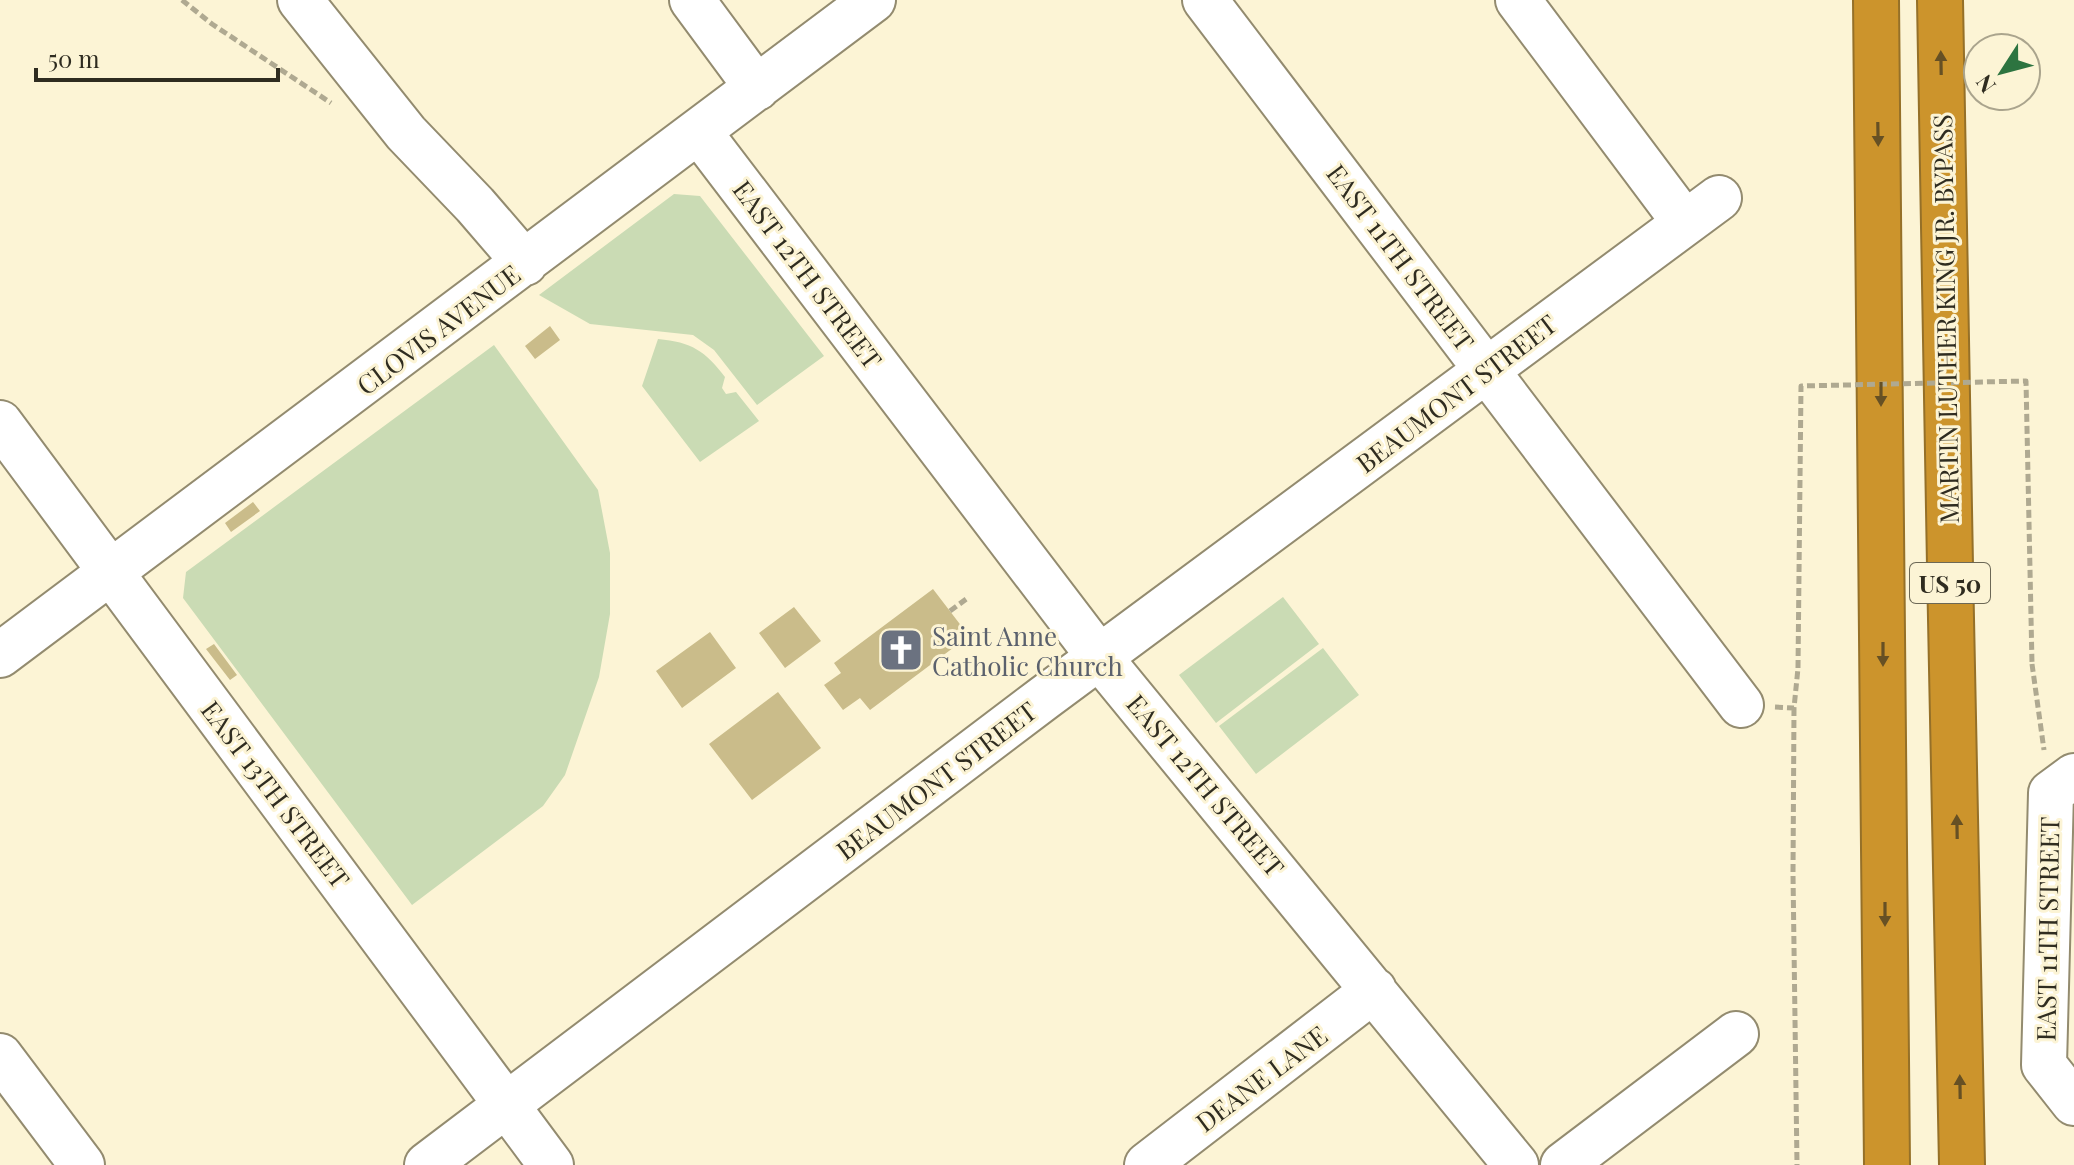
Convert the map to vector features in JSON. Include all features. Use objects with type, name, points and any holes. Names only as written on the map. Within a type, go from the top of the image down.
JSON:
[{"type":"highway","name":"US 50","points":[[1876,0],[1887,1165]]},
{"type":"highway","name":"MARTIN LUTHER KING JR. BYPASS","points":[[1940,0],[1944,369],[1956,759],[1962,1165]]},
{"type":"street","points":[[300,0],[406,133],[525,263]]},
{"type":"street","points":[[692,0],[757,88]]},
{"type":"street","name":"CLOVIS AVENUE","points":[[0,655],[700,133],[873,0]]},
{"type":"street","name":"EAST 11TH STREET","points":[[1205,0],[1741,705]]},
{"type":"street","points":[[1518,0],[1685,223]]},
{"type":"street","name":"EAST 12TH STREET","points":[[700,133],[1100,658],[1516,1165]]},
{"type":"street","name":"BEAUMONT STREET","points":[[427,1165],[1100,658],[1719,198]]},
{"type":"street","name":"EAST 13TH STREET","points":[[0,423],[551,1165]]},
{"type":"street","name":"EAST 11TH STREET","points":[[2062,784],[2044,1065],[2074,1103]]},
{"type":"street","name":"DEANE LANE","points":[[1147,1165],[1374,990]]},
{"type":"street","points":[[1563,1165],[1736,1034]]},
{"type":"street","points":[[0,1056],[82,1165]]},
{"type":"path","points":[[182,0],[212,24],[332,103]]},
{"type":"path","points":[[1798,668],[1801,386],[2026,381],[2032,664],[2062,784]]},
{"type":"path","points":[[950,611],[969,597]]},
{"type":"path","points":[[1794,708],[1797,1165]]},
{"type":"green space","points":[[674,194],[700,196],[824,356],[757,405],[714,350],[693,335],[590,324],[539,295]]},
{"type":"green space","points":[[658,339],[689,345],[704,354],[725,377],[722,388],[726,394],[736,392],[759,421],[700,462],[642,386]]},
{"type":"green space","points":[[494,345],[598,490],[610,553],[610,614],[599,677],[565,775],[543,806],[412,905],[183,598],[186,572]]},
{"type":"green space","points":[[1283,597],[1319,644],[1216,723],[1179,675]]},
{"type":"green space","points":[[1323,648],[1359,695],[1256,774],[1219,726]]},
{"type":"building","points":[[550,326],[560,340],[535,359],[525,346]]},
{"type":"building","points":[[253,502],[260,511],[231,532],[225,523]]},
{"type":"building","name":"Saint Anne Catholic Church","points":[[933,589],[969,636],[870,710],[860,698],[843,710],[824,685],[841,673],[834,663]]},
{"type":"building","points":[[794,607],[821,641],[785,668],[759,633]]},
{"type":"building","points":[[710,632],[736,668],[682,708],[656,671]]},
{"type":"building","points":[[214,644],[237,675],[230,680],[206,649]]},
{"type":"building","points":[[778,692],[821,748],[752,800],[709,744]]},
{"type":"place","name":"Saint Anne Catholic Church","points":[[901,650]]}]
